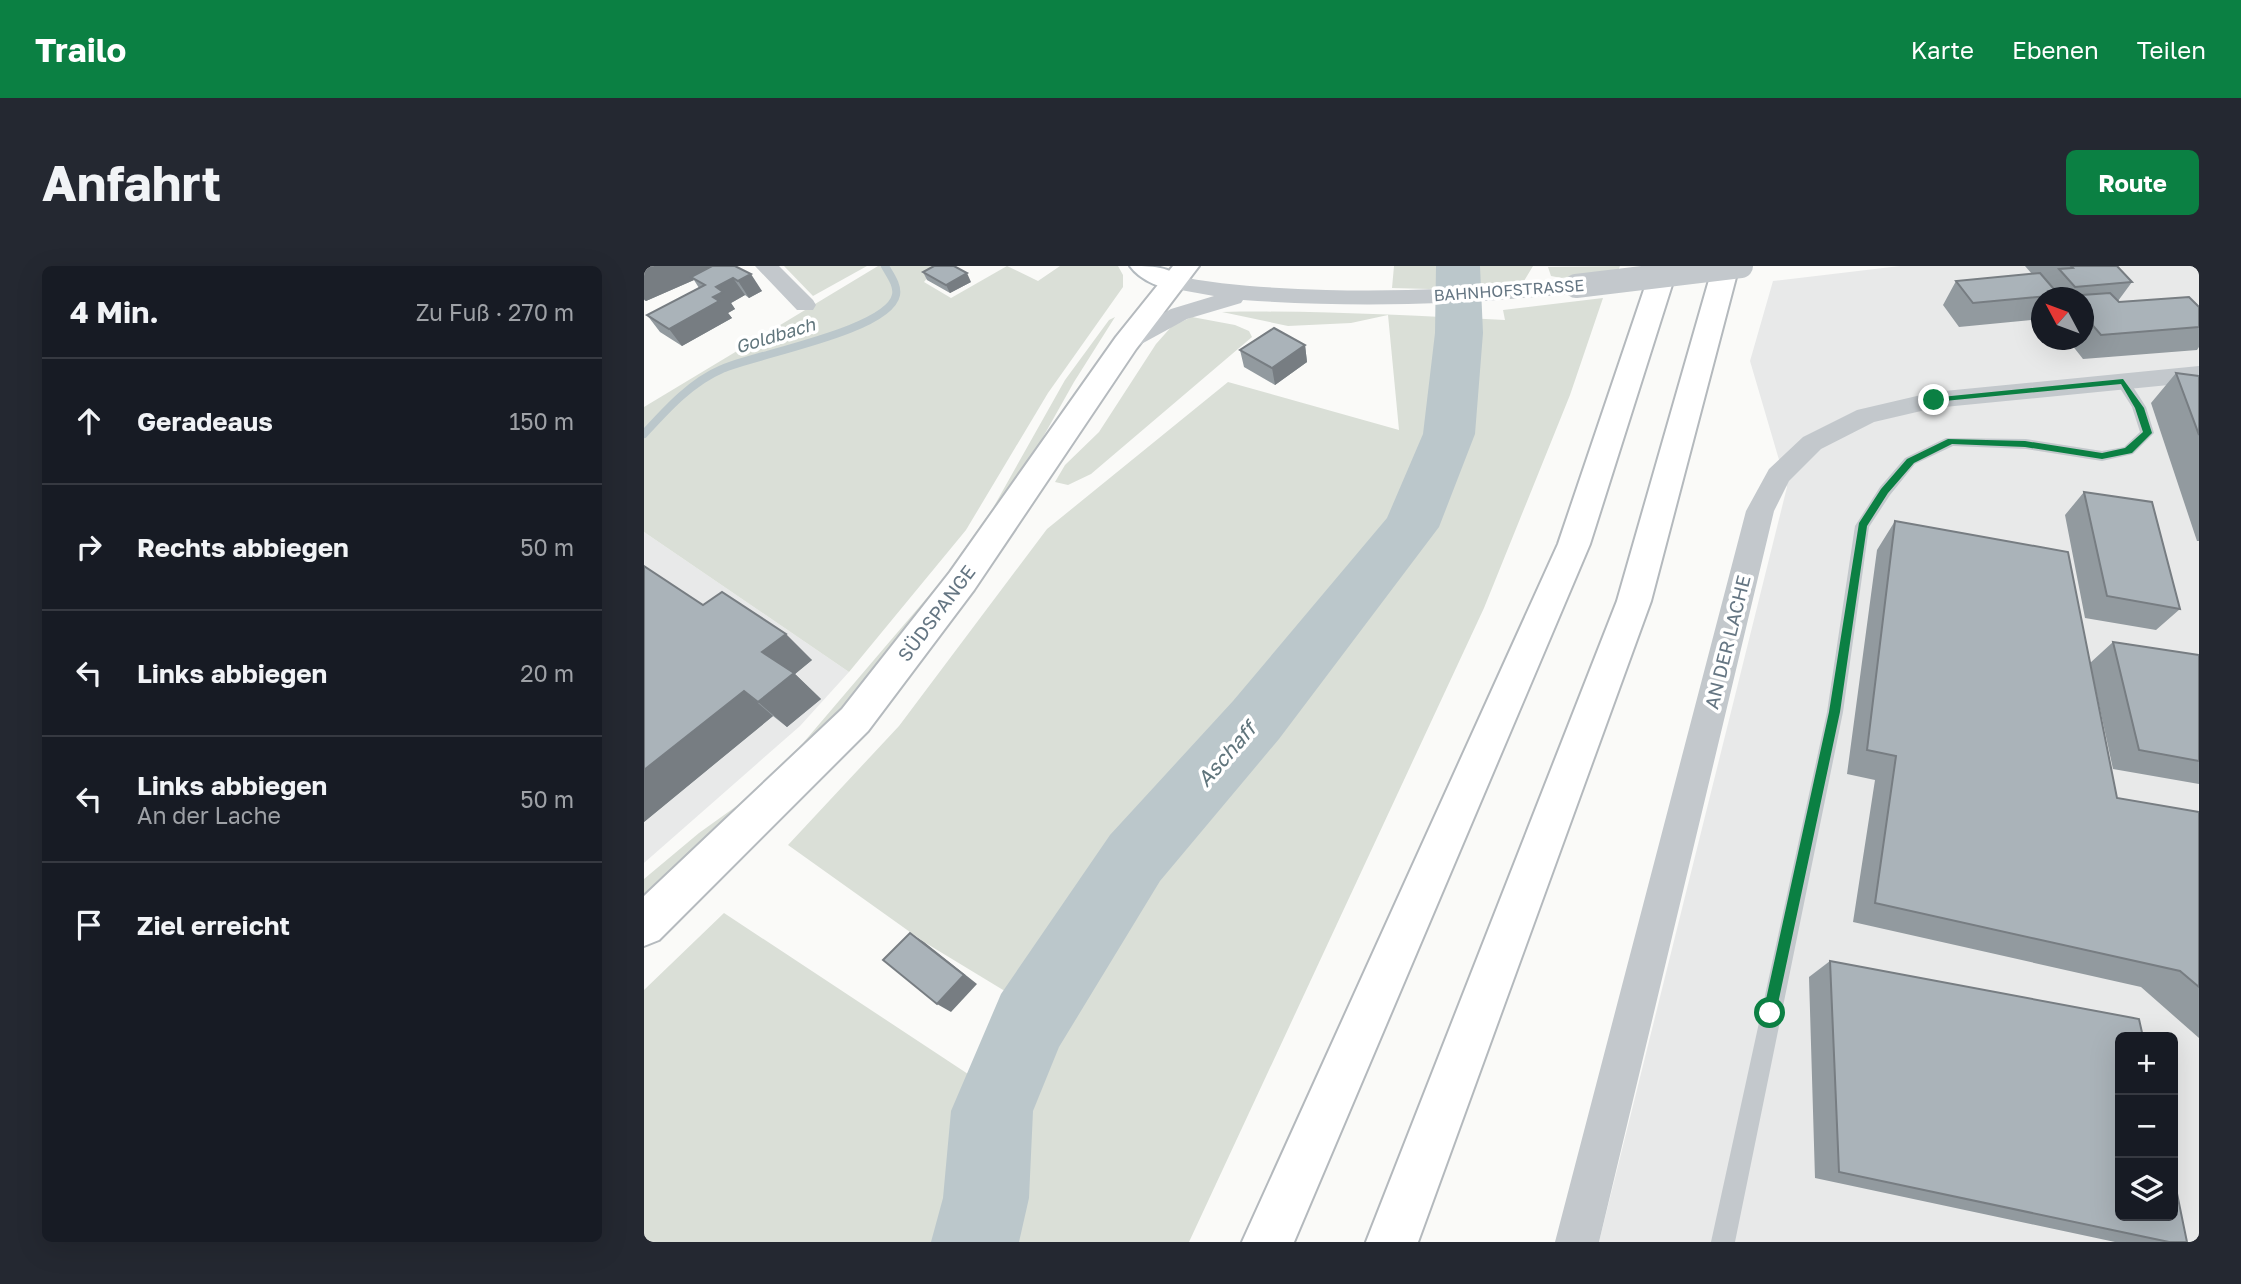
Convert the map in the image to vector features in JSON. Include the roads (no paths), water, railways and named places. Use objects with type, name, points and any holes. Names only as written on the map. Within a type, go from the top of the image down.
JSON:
[{"type":"main road","name":"BAHNHOFSTRASSE","points":[[1143,266],[1182,270]]},
{"type":"main road","points":[[1268,1242],[1574,544],[1665,266]]},
{"type":"main road","points":[[1392,1242],[1634,601],[1726,266]]},
{"type":"main road","name":"SÜDSPANGE","points":[[644,925],[855,720],[962,581],[1126,343],[1182,270]]},
{"type":"street","points":[[765,266],[805,304]]},
{"type":"street","name":"BAHNHOFSTRASSE","points":[[1126,343],[1179,314],[1244,295],[1396,298],[1540,290],[1741,266]]},
{"type":"street","name":"BAHNHOFSTRASSE","points":[[1182,270],[1277,295]]},
{"type":"street","name":"BAHNHOFSTRASSE","points":[[1182,270],[1244,295]]},
{"type":"street","name":"AN DER LACHE","points":[[1577,1242],[1760,511],[1778,476],[1812,443],[1866,416],[1934,400],[2199,374]]},
{"type":"lane","points":[[1723,1242],[1835,712],[1862,526],[1885,491],[1910,461],[1951,441],[2025,444],[2102,456],[2128,451],[2147,433],[2139,408],[2123,382]]},
{"type":"waterway","name":"Goldbach","points":[[644,434],[680,397],[700,381],[722,369],[846,331],[888,308],[896,295],[896,288],[885,266]]},
{"type":"waterway","name":"Aschaff","points":[[975,1242],[986,1198],[992,1111],[1029,1022],[1135,858],[1256,720],[1411,527],[1449,434],[1459,333],[1458,266]]}]
